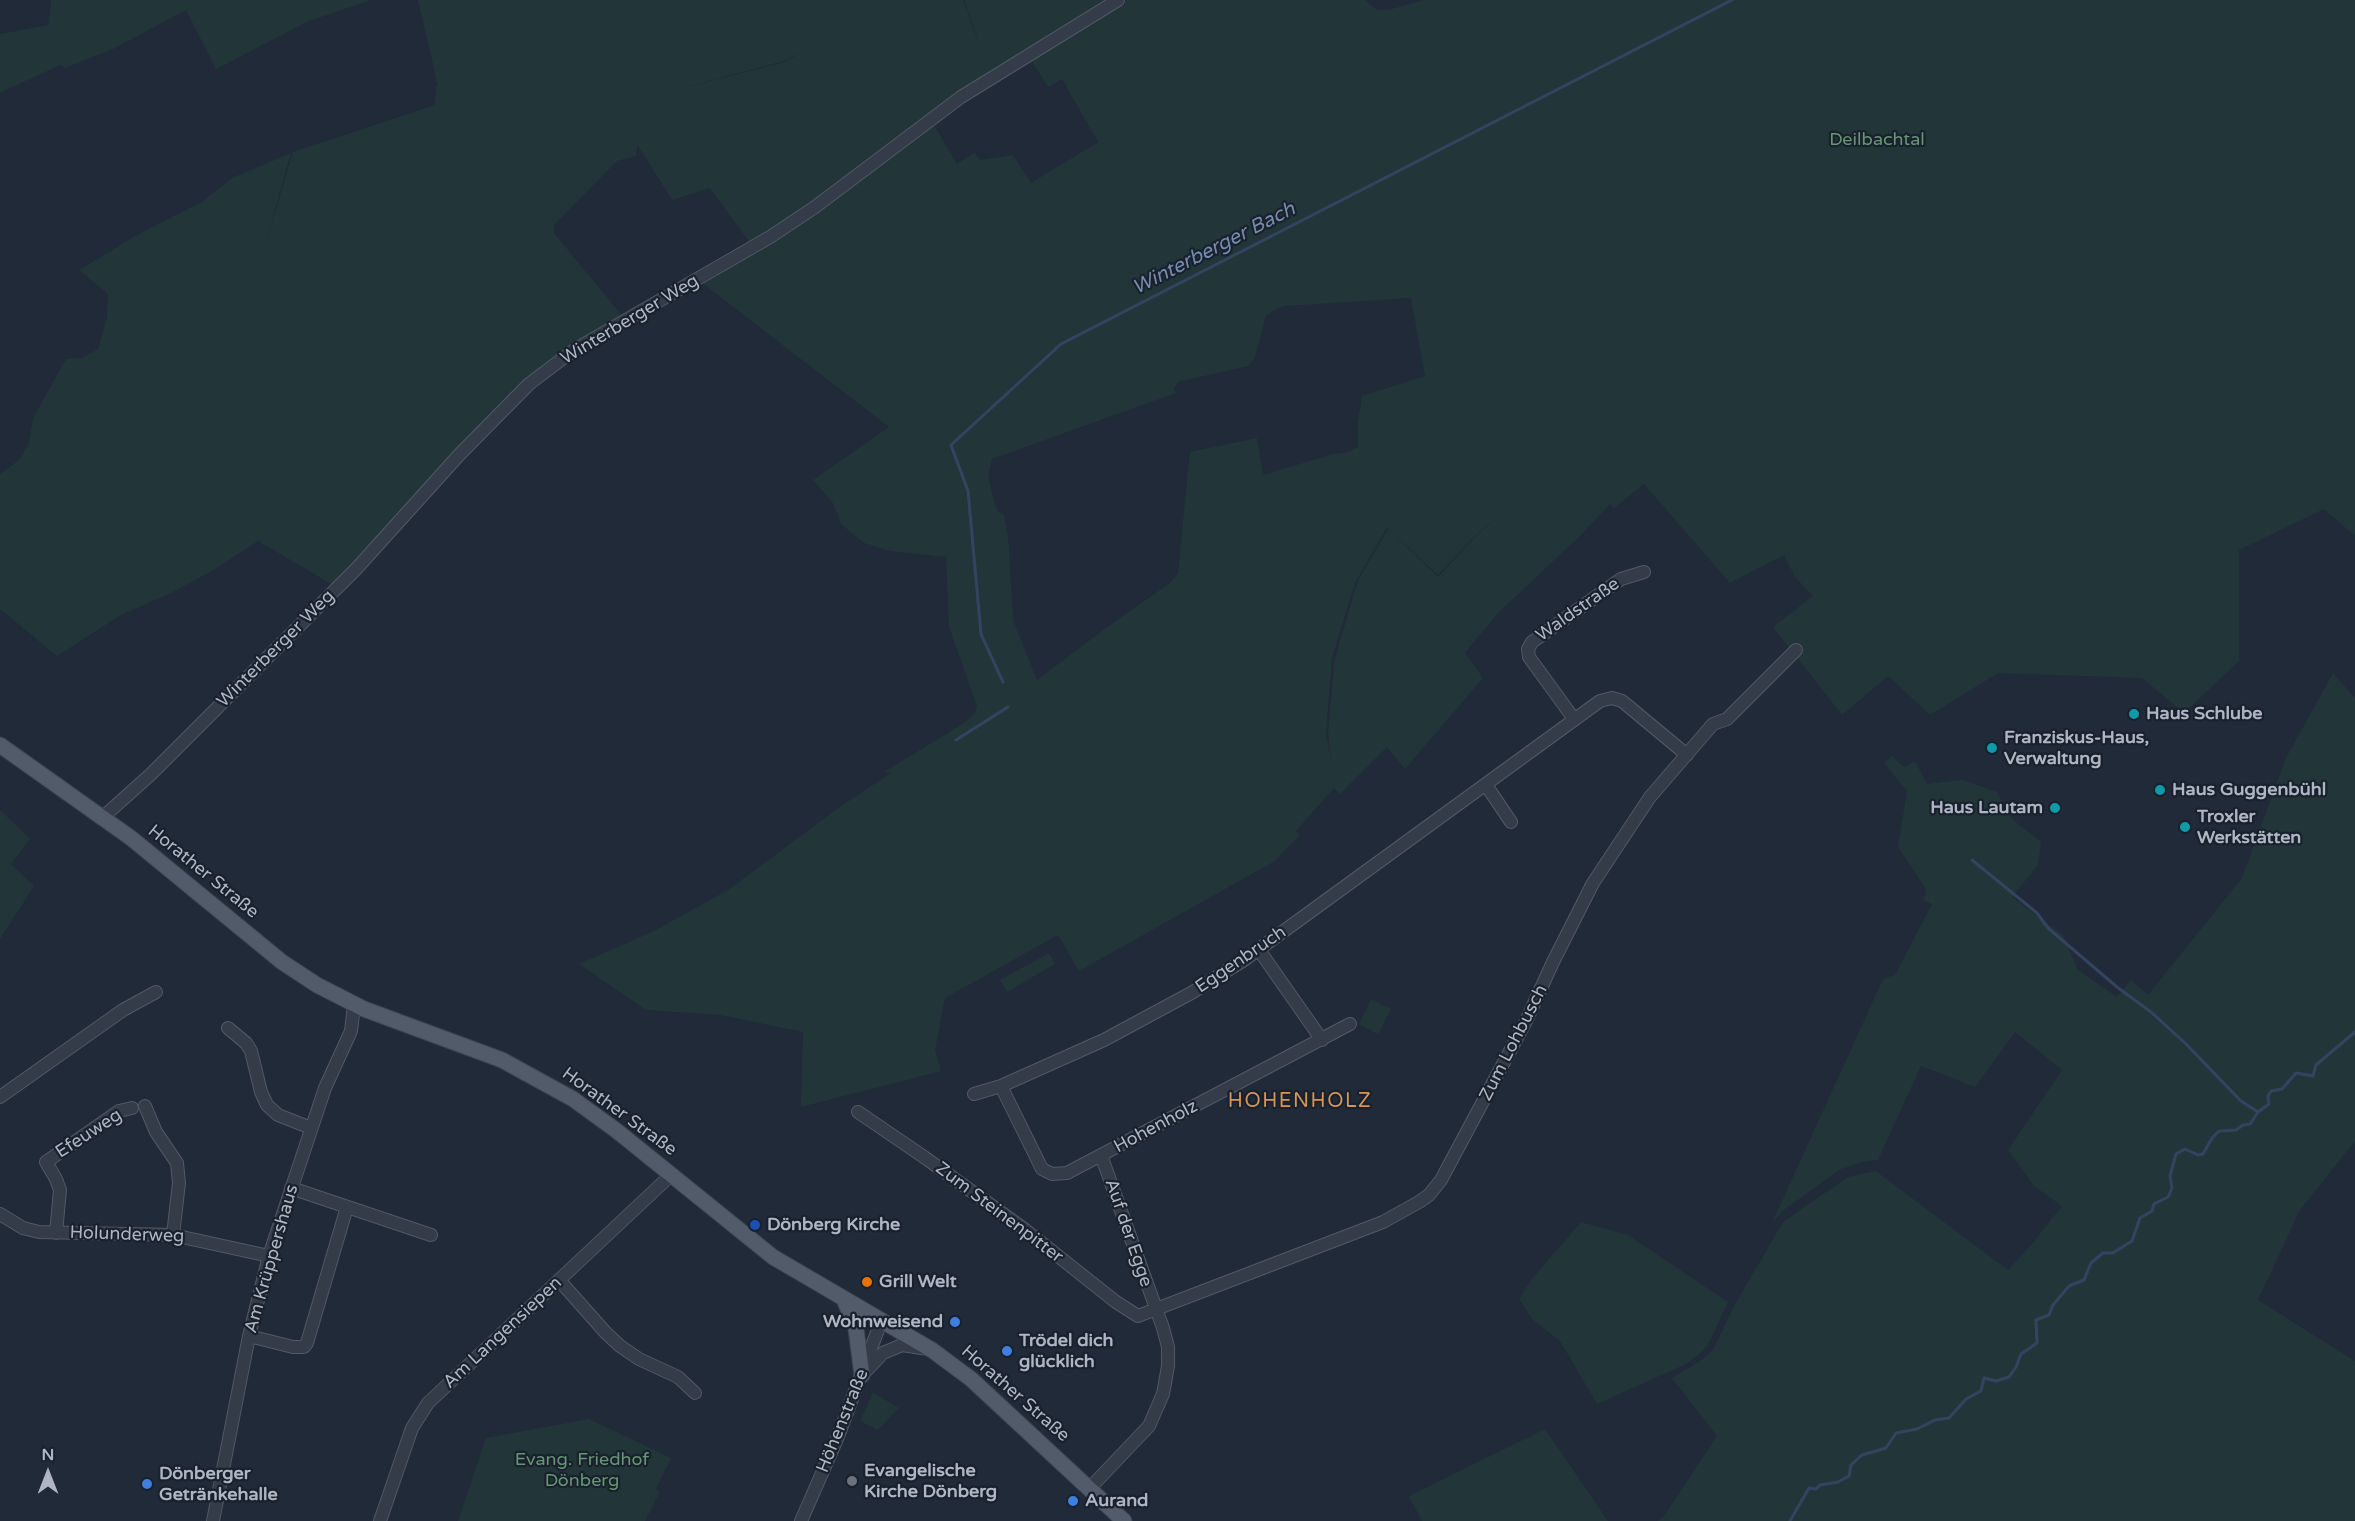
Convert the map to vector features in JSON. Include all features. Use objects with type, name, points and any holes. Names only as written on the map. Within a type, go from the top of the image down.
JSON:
[{"type":"main road","name":"Horather Straße","points":[[0,745],[131,838],[282,962],[317,985],[354,1005],[502,1060],[552,1086],[617,1131],[773,1257],[932,1350],[983,1389],[1124,1521]]},
{"type":"main road","points":[[844,1299],[856,1329],[862,1375]]},
{"type":"street","name":"Winterberger Weg","points":[[102,818],[150,775],[357,568],[459,455],[529,384],[574,350],[770,237],[815,207],[961,97],[1118,0]]},
{"type":"street","name":"Waldstraße","points":[[1574,719],[1529,657],[1528,649],[1532,642],[1621,579],[1644,572]]},
{"type":"street","name":"Zum Lohbusch","points":[[1138,1316],[1383,1222],[1429,1195],[1441,1180],[1526,1021],[1552,962],[1593,883],[1650,797],[1713,724],[1727,719],[1796,650]]},
{"type":"street","name":"Eggenbruch","points":[[974,1094],[1000,1086],[1138,1022],[1193,992],[1259,950],[1600,701],[1612,698],[1622,701],[1687,755]]},
{"type":"street","points":[[1486,785],[1511,822]]},
{"type":"street","points":[[1259,950],[1322,1040]]},
{"type":"street","points":[[0,1097],[123,1010],[156,992]]},
{"type":"street","name":"Am Krüppershaus","points":[[213,1521],[249,1336],[268,1256],[325,1088],[351,1031],[354,1005]]},
{"type":"street","name":"Hohenholz","points":[[1000,1086],[1042,1169],[1052,1174],[1067,1173],[1350,1024]]},
{"type":"street","points":[[228,1028],[246,1043],[251,1051],[261,1092],[267,1105],[278,1115],[311,1128]]},
{"type":"street","name":"Efeuweg","points":[[146,1106],[156,1131],[177,1163],[179,1183],[173,1235]]},
{"type":"street","name":"Efeuweg","points":[[46,1162],[119,1112],[132,1108]]},
{"type":"street","name":"Zum Steinenpitter","points":[[858,1112],[1024,1229],[1116,1302],[1138,1316]]},
{"type":"street","name":"Auf der Egge","points":[[1090,1488],[1149,1426],[1163,1394],[1168,1366],[1168,1347],[1101,1155]]},
{"type":"street","name":"Holunderweg","points":[[46,1162],[60,1190],[56,1233]]},
{"type":"street","name":"Am Langensiepen","points":[[380,1521],[412,1428],[428,1403],[671,1175]]},
{"type":"street","points":[[291,1188],[431,1235]]},
{"type":"street","points":[[249,1336],[293,1347],[304,1347],[347,1207]]},
{"type":"street","name":"Holunderweg","points":[[0,1214],[23,1228],[39,1232],[131,1232],[173,1235],[268,1256]]},
{"type":"street","points":[[559,1280],[620,1346],[639,1359],[678,1377],[695,1393]]},
{"type":"street","name":"Höhenstraße","points":[[801,1521],[862,1375],[882,1319]]},
{"type":"street","points":[[862,1375],[883,1353],[902,1345],[932,1350]]},
{"type":"green space","points":[[51,0],[371,0],[309,21],[216,69],[186,10],[113,49],[65,68],[60,65],[0,93],[0,34],[49,25]]},
{"type":"green space","points":[[418,0],[963,0],[985,61],[964,0],[1109,0],[989,72],[814,203],[751,244],[710,188],[672,200],[637,144],[636,156],[617,161],[554,225],[554,233],[623,317],[562,353],[333,585],[258,541],[212,571],[171,593],[121,615],[57,656],[0,609],[0,474],[19,460],[29,443],[33,418],[66,359],[82,358],[98,349],[107,318],[108,294],[79,270],[137,235],[202,202],[232,178],[291,153],[264,249],[293,152],[435,105],[436,86],[438,86]],"holes":[[[811,48],[784,62],[656,95],[784,61]]]},
{"type":"green space","name":"Deilbachtal","points":[[1127,0],[1365,0],[1377,10],[1388,10],[1424,0],[2355,0],[2355,536],[2324,509],[2239,550],[2239,661],[2184,713],[2142,678],[1998,673],[1930,715],[1888,676],[1842,715],[1773,627],[1813,596],[1795,577],[1784,555],[1730,583],[1644,484],[1614,508],[1610,504],[1580,536],[1498,613],[1465,653],[1483,678],[1405,769],[1387,747],[1340,794],[1334,788],[1296,831],[1300,835],[1275,861],[1079,971],[1058,935],[945,998],[935,1050],[941,1071],[801,1107],[803,1032],[721,1015],[646,1010],[579,964],[654,931],[728,890],[841,806],[891,773],[884,772],[964,723],[974,714],[977,706],[949,627],[946,557],[890,551],[864,543],[841,524],[833,503],[813,480],[889,427],[701,282],[933,123],[957,164],[974,153],[980,160],[1013,155],[1031,183],[1098,142],[1062,79],[1048,87],[1030,58],[1067,39]],"holes":[[[1411,298],[1425,376],[1362,396],[1358,421],[1358,447],[1348,452],[1333,454],[1263,475],[1257,438],[1190,452],[1178,573],[1170,583],[1037,680],[1013,620],[1008,535],[1004,515],[995,505],[988,476],[992,459],[1176,393],[1174,389],[1178,382],[1248,366],[1255,357],[1266,316],[1284,306]],[[1511,504],[1474,538],[1438,577],[1388,529],[1358,580],[1335,658],[1328,732],[1331,762],[1326,732],[1332,658],[1355,583],[1387,528],[1438,575],[1473,538]]]},
{"type":"green space","points":[[2333,673],[2355,698],[2355,1141],[2300,1210],[2258,1300],[2355,1361],[2355,1521],[1658,1521],[1664,1516],[1717,1436],[1672,1378],[1713,1350],[1734,1306],[1783,1222],[1848,1177],[1876,1171],[2008,1270],[2062,1206],[2034,1186],[2008,1150],[2062,1070],[2015,1032],[1975,1087],[1921,1066],[1878,1160],[1862,1162],[1841,1169],[1785,1209],[1772,1223],[1883,979],[1895,975],[1932,904],[1924,900],[1926,889],[1898,847],[1907,791],[1884,763],[1892,756],[1904,767],[1915,761],[1927,784],[1963,780],[1997,792],[2012,819],[2041,842],[2038,865],[2012,897],[2063,935],[2078,970],[2117,997],[2131,980],[2148,995],[2242,878],[2286,758]]},
{"type":"green space","points":[[0,810],[30,839],[11,864],[34,886],[0,939]]},
{"type":"green space","points":[[1049,953],[1055,964],[1007,992],[1000,980]]},
{"type":"green space","points":[[1371,999],[1391,1009],[1378,1034],[1359,1024]]},
{"type":"green space","points":[[1581,1222],[1628,1235],[1728,1302],[1708,1345],[1696,1357],[1684,1365],[1597,1404],[1560,1341],[1532,1319],[1519,1299],[1531,1280]]},
{"type":"green space","points":[[873,1393],[899,1408],[878,1430],[860,1421]]},
{"type":"green space","name":"Evang. Friedhof Dönberg","points":[[589,1419],[671,1458],[656,1489],[660,1492],[645,1521],[458,1521],[486,1438]]},
{"type":"green space","points":[[1545,1429],[1608,1521],[1422,1521],[1409,1496]]},
{"type":"waterway","name":"Winterberger Bach","points":[[1003,682],[981,634],[968,491],[951,445],[1061,344],[1732,0]]},
{"type":"waterway","name":"Winterberger Bach","points":[[956,740],[1008,707]]},
{"type":"waterway","points":[[1972,860],[2037,913],[2048,928],[2117,987],[2151,1012],[2186,1044],[2241,1101],[2258,1112]]},
{"type":"waterway","points":[[1790,1521],[1809,1488],[1816,1489],[1820,1485],[1838,1482],[1849,1476],[1851,1465],[1862,1455],[1886,1448],[1896,1433],[1917,1429],[1935,1420],[1949,1418],[1966,1399],[1981,1391],[1984,1378],[1996,1381],[2009,1377],[2021,1354],[2037,1343],[2036,1320],[2049,1315],[2053,1305],[2069,1286],[2084,1280],[2091,1263],[2103,1253],[2113,1253],[2132,1241],[2140,1218],[2152,1211],[2154,1204],[2168,1197],[2172,1188],[2170,1176],[2176,1154],[2185,1149],[2198,1155],[2203,1154],[2219,1131],[2236,1130],[2243,1125],[2250,1124],[2258,1112],[2269,1104],[2268,1096],[2271,1091],[2282,1089],[2296,1073],[2313,1076],[2316,1065],[2355,1032]]},
{"type":"place","name":"Haus Schlube","points":[[2134,714]]},
{"type":"place","name":"Franziskus-Haus, Verwaltung","points":[[1992,748]]},
{"type":"place","name":"Haus Guggenbühl","points":[[2160,790]]},
{"type":"place","name":"Haus Lautam","points":[[2055,808]]},
{"type":"place","name":"Troxler Werkstätten","points":[[2185,827]]},
{"type":"place","name":"Dönberg Kirche","points":[[755,1225]]},
{"type":"place","name":"Grill Welt","points":[[867,1282]]},
{"type":"place","name":"Wohnweisend","points":[[955,1322]]},
{"type":"place","name":"Trödel dich glücklich","points":[[1007,1351]]},
{"type":"place","name":"Evangelische Kirche Dönberg","points":[[852,1481]]},
{"type":"place","name":"Dönberger Getränkehalle","points":[[147,1484]]},
{"type":"place","name":"Aurand","points":[[1073,1501]]},
{"type":"district","name":"HOHENHOLZ","points":[[1300,1102]]}]
